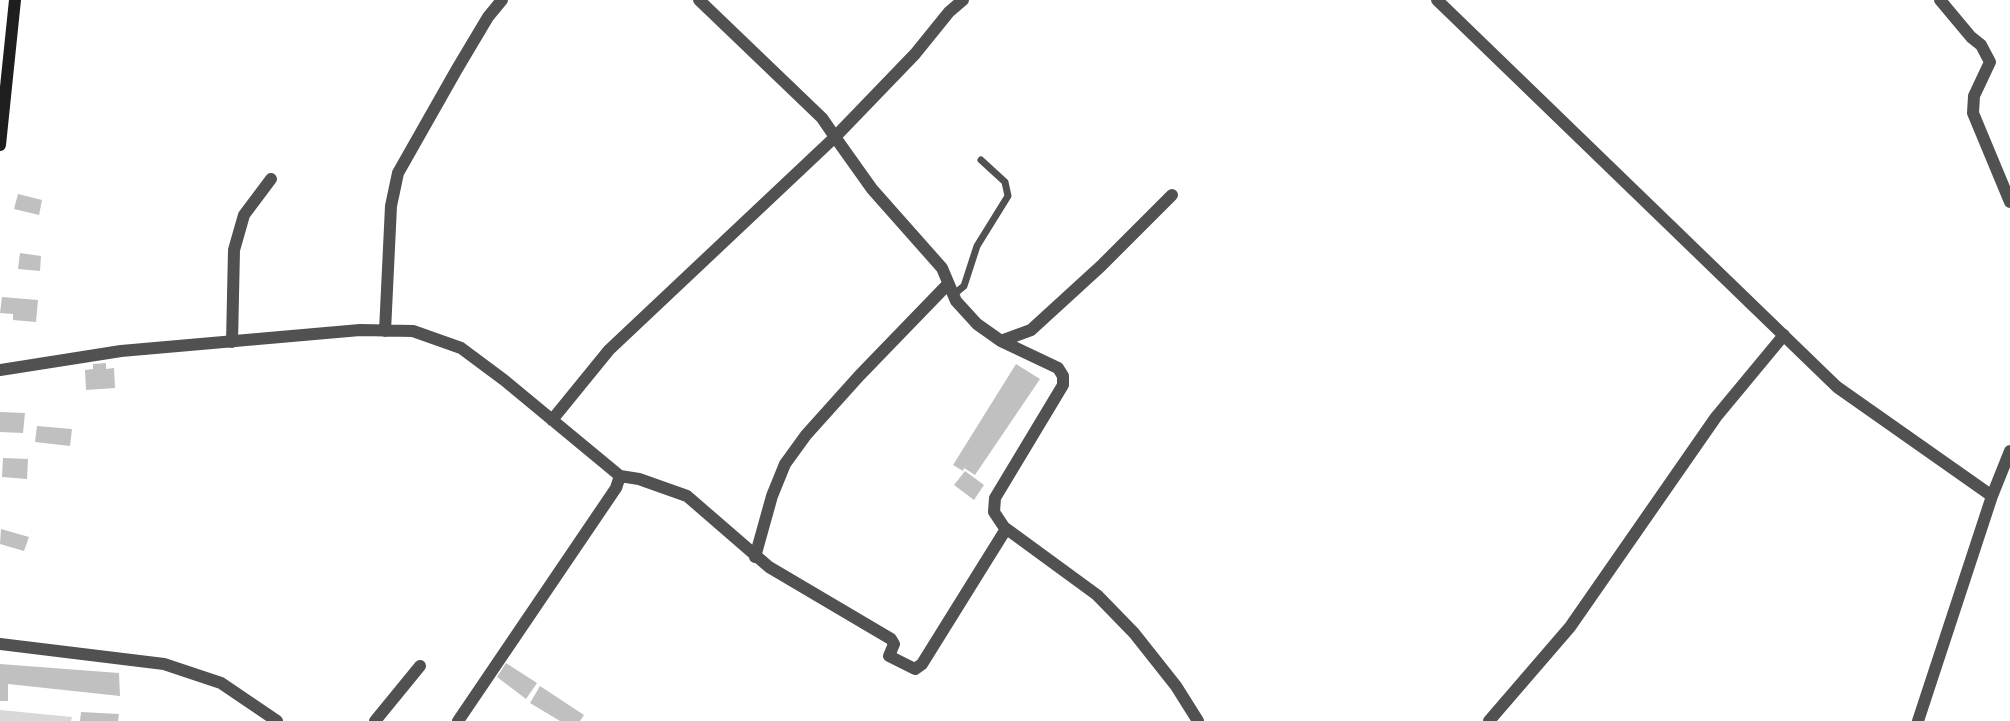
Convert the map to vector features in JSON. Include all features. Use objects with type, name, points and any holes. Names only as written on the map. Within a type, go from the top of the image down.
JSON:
[{"type":"main road","points":[[0,145],[3,73],[15,0]]},
{"type":"street","points":[[385,331],[391,206],[398,173],[457,69],[502,0]]},
{"type":"street","points":[[699,0],[822,117],[872,189],[942,268],[951,289],[977,324],[1001,341],[1058,368],[1063,376],[1063,385],[995,498],[994,512],[1006,528],[1097,595],[1176,686],[1198,721]]},
{"type":"street","points":[[552,420],[609,350],[835,137],[915,54],[949,12],[963,0]]},
{"type":"street","points":[[1940,0],[1971,37],[1982,45],[1990,62],[1974,96],[1973,113],[2010,202]]},
{"type":"street","points":[[1441,1],[1836,387],[1992,496]]},
{"type":"street","points":[[232,342],[234,250],[244,215],[271,179]]},
{"type":"street","points":[[1001,341],[1031,330],[1101,266],[1172,195]]},
{"type":"street","points":[[755,557],[772,496],[785,464],[806,435],[858,376],[951,289]]},
{"type":"street","points":[[0,370],[121,351],[385,331],[413,331],[461,348],[620,476],[639,479],[687,496],[755,557],[891,639],[894,644],[889,656],[910,668],[919,669],[1006,528]]},
{"type":"street","points":[[1489,721],[1570,627],[1716,417],[1784,335]]},
{"type":"street","points":[[1918,721],[1992,496],[2010,451]]},
{"type":"street","points":[[458,721],[616,488],[620,476]]},
{"type":"street","points":[[0,644],[164,664],[221,683],[277,721]]},
{"type":"street","points":[[375,721],[420,666]]},
{"type":"lane","points":[[951,289],[964,286],[977,246],[1008,196],[1005,182],[981,160]]},
{"type":"shaded area","points":[[0,710],[72,717],[71,721],[0,721]]},
{"type":"building","points":[[18,194],[42,200],[39,215],[14,209]]},
{"type":"building","points":[[20,253],[41,256],[40,271],[18,269]]},
{"type":"building","points":[[2,297],[38,300],[36,322],[13,320],[13,314],[0,313]]},
{"type":"building","points":[[106,363],[106,369],[114,368],[115,388],[86,390],[85,370],[93,369],[93,364]]},
{"type":"building","points":[[1016,364],[1040,379],[975,475],[964,468],[963,471],[953,465]]},
{"type":"building","points":[[0,412],[25,413],[23,433],[0,432]]},
{"type":"building","points":[[37,426],[72,429],[70,446],[35,442]]},
{"type":"building","points":[[3,458],[28,459],[27,479],[2,477]]},
{"type":"building","points":[[965,471],[984,485],[974,500],[954,485]]},
{"type":"building","points":[[1,529],[29,537],[24,551],[0,544]]},
{"type":"building","points":[[506,663],[537,683],[526,699],[497,677]]},
{"type":"building","points":[[0,664],[119,673],[120,696],[8,684],[8,701],[0,701]]},
{"type":"building","points":[[540,686],[584,715],[580,721],[560,721],[530,703]]},
{"type":"building","points":[[81,712],[119,714],[118,721],[80,721]]}]
